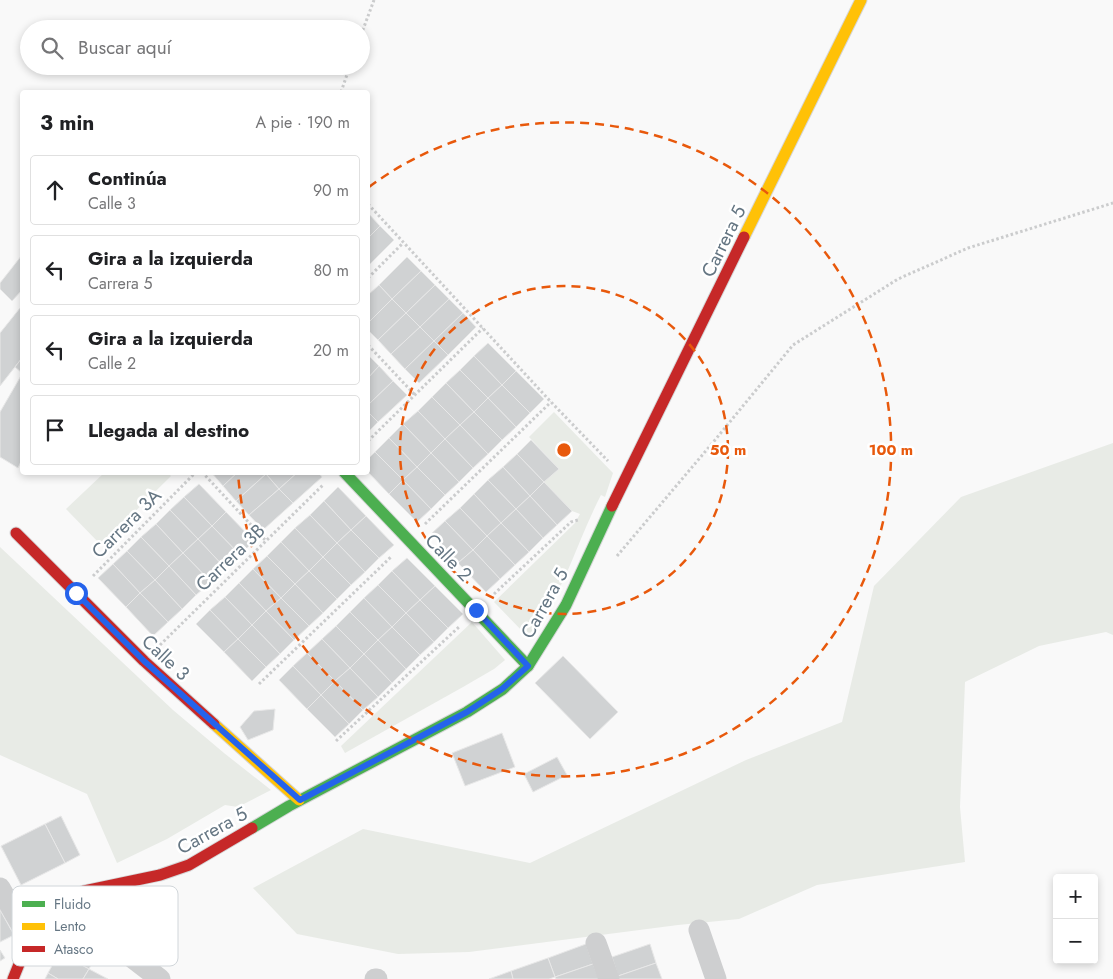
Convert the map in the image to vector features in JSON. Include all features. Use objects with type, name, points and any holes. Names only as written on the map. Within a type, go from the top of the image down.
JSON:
[{"type":"street","name":"Carrera 5","points":[[108,886],[160,875],[189,865],[289,806],[467,712],[502,689],[528,666],[566,605],[625,479],[861,0]]},
{"type":"street","name":"Calle 2","points":[[347,475],[528,666]]},
{"type":"street","name":"Calle 3","points":[[16,533],[144,661],[300,800]]},
{"type":"street","points":[[0,888],[12,910]]},
{"type":"street","points":[[699,930],[715,979]]},
{"type":"street","points":[[596,943],[609,979]]},
{"type":"street","name":"Carrera 5","points":[[14,979],[19,966]]},
{"type":"street","points":[[143,966],[160,979]]},
{"type":"path","points":[[367,20],[374,0]]},
{"type":"path","points":[[343,90],[347,75]]},
{"type":"path","points":[[617,556],[793,346],[898,279],[968,248],[1113,203]]},
{"type":"path","points":[[370,206],[625,479]]},
{"type":"path","points":[[370,276],[403,243]]},
{"type":"path","points":[[370,439],[483,328]]},
{"type":"path","points":[[370,347],[415,395]]},
{"type":"path","name":"Carrera 3A","points":[[76,593],[193,475]]},
{"type":"path","points":[[205,475],[266,540]]},
{"type":"path","name":"Carrera 3B","points":[[144,661],[329,479]]},
{"type":"shaded area","points":[[554,412],[613,473],[605,497],[601,495],[591,515],[561,585],[528,637],[494,602],[575,523],[580,514],[572,511],[544,482],[559,469],[529,437]]},
{"type":"shaded area","points":[[1113,443],[1113,635],[1106,632],[1039,646],[965,682],[960,807],[965,862],[817,885],[739,919],[469,952],[398,954],[297,934],[253,888],[363,829],[530,863],[746,760],[842,722],[874,586],[961,497]]},
{"type":"shaded area","points":[[102,475],[171,476],[101,545],[66,509]]},
{"type":"shaded area","points":[[0,547],[173,710],[271,790],[238,807],[225,805],[167,839],[117,863],[87,794],[0,755]]},
{"type":"shaded area","points":[[472,622],[505,660],[494,669],[345,753],[341,746]]},
{"type":"building","points":[[370,215],[380,226],[370,236]]},
{"type":"building","points":[[380,226],[394,240],[370,264],[370,236]]},
{"type":"building","points":[[407,257],[421,271],[392,299],[379,285]]},
{"type":"building","points":[[20,258],[20,292],[12,301],[0,289],[0,283]]},
{"type":"building","points":[[421,271],[435,285],[406,313],[392,299]]},
{"type":"building","points":[[379,285],[392,299],[370,321],[370,293]]},
{"type":"building","points":[[435,285],[449,299],[420,327],[406,313]]},
{"type":"building","points":[[392,299],[406,313],[378,340],[370,332],[370,321]]},
{"type":"building","points":[[449,299],[463,313],[434,341],[420,327]]},
{"type":"building","points":[[20,308],[20,361],[0,386],[0,333]]},
{"type":"building","points":[[406,313],[420,327],[391,354],[378,340]]},
{"type":"building","points":[[463,313],[476,327],[448,355],[434,341]]},
{"type":"building","points":[[420,327],[434,341],[405,369],[391,354]]},
{"type":"building","points":[[434,341],[448,355],[419,383],[405,369]]},
{"type":"building","points":[[488,343],[516,371],[502,385],[474,356]]},
{"type":"building","points":[[474,356],[502,385],[488,398],[460,370]]},
{"type":"building","points":[[370,357],[379,366],[370,376]]},
{"type":"building","points":[[20,361],[20,371],[15,367]]},
{"type":"building","points":[[379,366],[393,381],[370,403],[370,376]]},
{"type":"building","points":[[460,370],[488,398],[474,412],[446,383]]},
{"type":"building","points":[[516,371],[544,399],[530,413],[502,385]]},
{"type":"building","points":[[20,377],[20,464],[18,468],[0,457],[0,412]]},
{"type":"building","points":[[393,381],[407,395],[378,422],[370,414],[370,403]]},
{"type":"building","points":[[446,383],[474,412],[460,425],[432,397]]},
{"type":"building","points":[[502,385],[530,413],[516,427],[488,398]]},
{"type":"building","points":[[432,397],[460,425],[445,439],[418,411]]},
{"type":"building","points":[[488,398],[516,427],[502,440],[474,412]]},
{"type":"building","points":[[418,411],[445,439],[431,453],[403,424]]},
{"type":"building","points":[[474,412],[502,440],[488,454],[460,425]]},
{"type":"building","points":[[370,414],[378,422],[370,430]]},
{"type":"building","points":[[403,424],[431,453],[417,467],[389,438]]},
{"type":"building","points":[[460,425],[488,454],[473,468],[445,439]]},
{"type":"building","points":[[389,438],[417,467],[403,480],[375,452]]},
{"type":"building","points":[[445,439],[473,468],[459,482],[431,453]]},
{"type":"building","points":[[531,440],[559,469],[544,482],[517,454]]},
{"type":"building","points":[[375,452],[403,480],[389,494],[370,474],[370,457]]},
{"type":"building","points":[[431,453],[459,482],[445,495],[417,467]]},
{"type":"building","points":[[517,454],[544,482],[530,496],[503,467]]},
{"type":"building","points":[[417,467],[445,495],[431,509],[403,480]]},
{"type":"building","points":[[503,467],[530,496],[516,509],[488,480]]},
{"type":"building","points":[[214,475],[235,475],[223,486]]},
{"type":"building","points":[[235,475],[265,475],[236,501],[223,486]]},
{"type":"building","points":[[265,475],[279,489],[249,515],[236,501]]},
{"type":"building","points":[[267,475],[295,475],[279,489]]},
{"type":"building","points":[[295,475],[320,475],[322,477],[293,503],[279,489]]},
{"type":"building","points":[[403,480],[431,509],[417,522],[389,494]]},
{"type":"building","points":[[488,480],[516,509],[501,523],[474,494]]},
{"type":"building","points":[[544,482],[572,511],[557,525],[530,496]]},
{"type":"building","points":[[199,484],[226,512],[212,526],[184,497]]},
{"type":"building","points":[[338,487],[366,516],[351,530],[324,501]]},
{"type":"building","points":[[279,489],[293,503],[263,530],[249,515]]},
{"type":"building","points":[[474,494],[501,523],[487,536],[460,508]]},
{"type":"building","points":[[530,496],[557,525],[543,538],[516,509]]},
{"type":"building","points":[[184,497],[212,526],[198,539],[170,510]]},
{"type":"building","points":[[324,501],[351,530],[337,543],[310,515]]},
{"type":"building","points":[[460,508],[487,536],[473,550],[445,521]]},
{"type":"building","points":[[516,509],[543,538],[529,552],[501,523]]},
{"type":"building","points":[[170,510],[198,539],[183,553],[156,524]]},
{"type":"building","points":[[226,512],[254,541],[240,555],[212,526]]},
{"type":"building","points":[[310,515],[337,543],[323,557],[295,528]]},
{"type":"building","points":[[366,516],[394,545],[379,558],[351,530]]},
{"type":"building","points":[[445,521],[473,550],[458,563],[431,534]]},
{"type":"building","points":[[501,523],[529,552],[515,565],[487,536]]},
{"type":"building","points":[[156,524],[183,553],[169,566],[141,537]]},
{"type":"building","points":[[212,526],[240,555],[225,568],[198,539]]},
{"type":"building","points":[[295,528],[323,557],[309,571],[281,542]]},
{"type":"building","points":[[351,530],[379,558],[365,572],[337,543]]},
{"type":"building","points":[[487,536],[515,565],[500,579],[473,550]]},
{"type":"building","points":[[141,537],[169,566],[155,580],[127,551]]},
{"type":"building","points":[[198,539],[225,568],[211,582],[183,553]]},
{"type":"building","points":[[281,542],[309,571],[295,584],[267,556]]},
{"type":"building","points":[[337,543],[365,572],[351,585],[323,557]]},
{"type":"building","points":[[473,550],[500,579],[486,592],[458,563]]},
{"type":"building","points":[[127,551],[155,580],[140,593],[113,564]]},
{"type":"building","points":[[183,553],[211,582],[196,595],[169,566]]},
{"type":"building","points":[[267,556],[295,584],[281,598],[253,569]]},
{"type":"building","points":[[323,557],[351,585],[337,599],[309,571]]},
{"type":"building","points":[[407,558],[435,586],[420,600],[392,571]]},
{"type":"building","points":[[113,564],[140,593],[126,607],[98,578]]},
{"type":"building","points":[[169,566],[196,595],[182,609],[155,580]]},
{"type":"building","points":[[253,569],[281,598],[266,611],[239,583]]},
{"type":"building","points":[[309,571],[337,599],[323,613],[295,584]]},
{"type":"building","points":[[392,571],[420,600],[406,613],[378,585]]},
{"type":"building","points":[[155,580],[182,609],[168,622],[140,593]]},
{"type":"building","points":[[239,583],[266,611],[252,625],[225,597]]},
{"type":"building","points":[[295,584],[323,613],[309,626],[281,598]]},
{"type":"building","points":[[378,585],[406,613],[392,627],[364,598]]},
{"type":"building","points":[[435,586],[463,614],[448,628],[420,600]]},
{"type":"building","points":[[140,593],[168,622],[153,636],[126,607]]},
{"type":"building","points":[[225,597],[252,625],[238,639],[210,610]]},
{"type":"building","points":[[281,598],[309,626],[294,640],[266,611]]},
{"type":"building","points":[[364,598],[392,627],[378,640],[350,612]]},
{"type":"building","points":[[420,600],[448,628],[434,642],[406,613]]},
{"type":"building","points":[[210,610],[238,639],[224,652],[196,624]]},
{"type":"building","points":[[266,611],[294,640],[280,654],[252,625]]},
{"type":"building","points":[[350,612],[378,640],[364,654],[336,626]]},
{"type":"building","points":[[406,613],[434,642],[420,655],[392,627]]},
{"type":"building","points":[[252,625],[280,654],[266,667],[238,639]]},
{"type":"building","points":[[336,626],[364,654],[350,668],[322,639]]},
{"type":"building","points":[[392,627],[420,655],[406,669],[378,640]]},
{"type":"building","points":[[238,639],[266,667],[252,681],[224,652]]},
{"type":"building","points":[[322,639],[350,668],[335,681],[307,653]]},
{"type":"building","points":[[378,640],[406,669],[392,683],[364,654]]},
{"type":"building","points":[[307,653],[335,681],[321,695],[293,666]]},
{"type":"building","points":[[364,654],[392,683],[378,697],[350,668]]},
{"type":"building","points":[[563,656],[618,712],[590,739],[535,683]]},
{"type":"building","points":[[293,666],[321,695],[307,709],[279,680]]},
{"type":"building","points":[[350,668],[378,697],[363,710],[335,681]]},
{"type":"building","points":[[335,681],[363,710],[349,724],[321,695]]},
{"type":"building","points":[[321,695],[349,724],[335,737],[307,709]]},
{"type":"building","points":[[275,709],[273,730],[248,740],[240,727],[254,711]]},
{"type":"building","points":[[502,733],[515,767],[465,786],[452,753]]},
{"type":"building","points":[[557,757],[567,775],[533,792],[524,774]]},
{"type":"building","points":[[61,816],[80,855],[65,863],[45,824]]},
{"type":"building","points":[[45,824],[65,863],[21,885],[1,846]]},
{"type":"building","points":[[0,910],[12,931],[12,936],[0,942]]},
{"type":"building","points":[[586,944],[593,964],[555,977],[548,958]]},
{"type":"building","points":[[650,944],[656,963],[618,976],[612,957]]},
{"type":"building","points":[[0,950],[5,958],[0,961]]},
{"type":"building","points":[[548,958],[555,977],[549,979],[513,979],[511,971]]},
{"type":"building","points":[[656,963],[662,979],[619,979],[618,976]]},
{"type":"building","points":[[593,964],[599,979],[556,979],[555,977]]},
{"type":"building","points":[[52,966],[83,966],[89,969],[83,979],[58,979],[48,973]]},
{"type":"building","points":[[89,969],[108,979],[83,979]]},
{"type":"building","points":[[511,971],[513,979],[489,979]]},
{"type":"building","points":[[48,973],[58,979],[45,979]]},
{"type":"traffic: fast","points":[[347,475],[528,666]]},
{"type":"traffic: fast","points":[[252,828],[289,806],[467,712],[503,689],[528,666],[566,605],[612,506]]},
{"type":"traffic: slow","points":[[744,237],[861,0]]},
{"type":"traffic: slow","points":[[214,724],[299,800]]},
{"type":"traffic: jam","points":[[612,506],[744,237]]},
{"type":"traffic: jam","points":[[16,533],[144,661],[214,724]]},
{"type":"traffic: jam","points":[[108,886],[160,875],[189,865],[252,828]]},
{"type":"traffic: jam","points":[[13,979],[18,966]]},
{"type":"route","points":[[76,593],[144,661],[300,800],[467,712],[502,689],[528,666],[476,610]]}]
